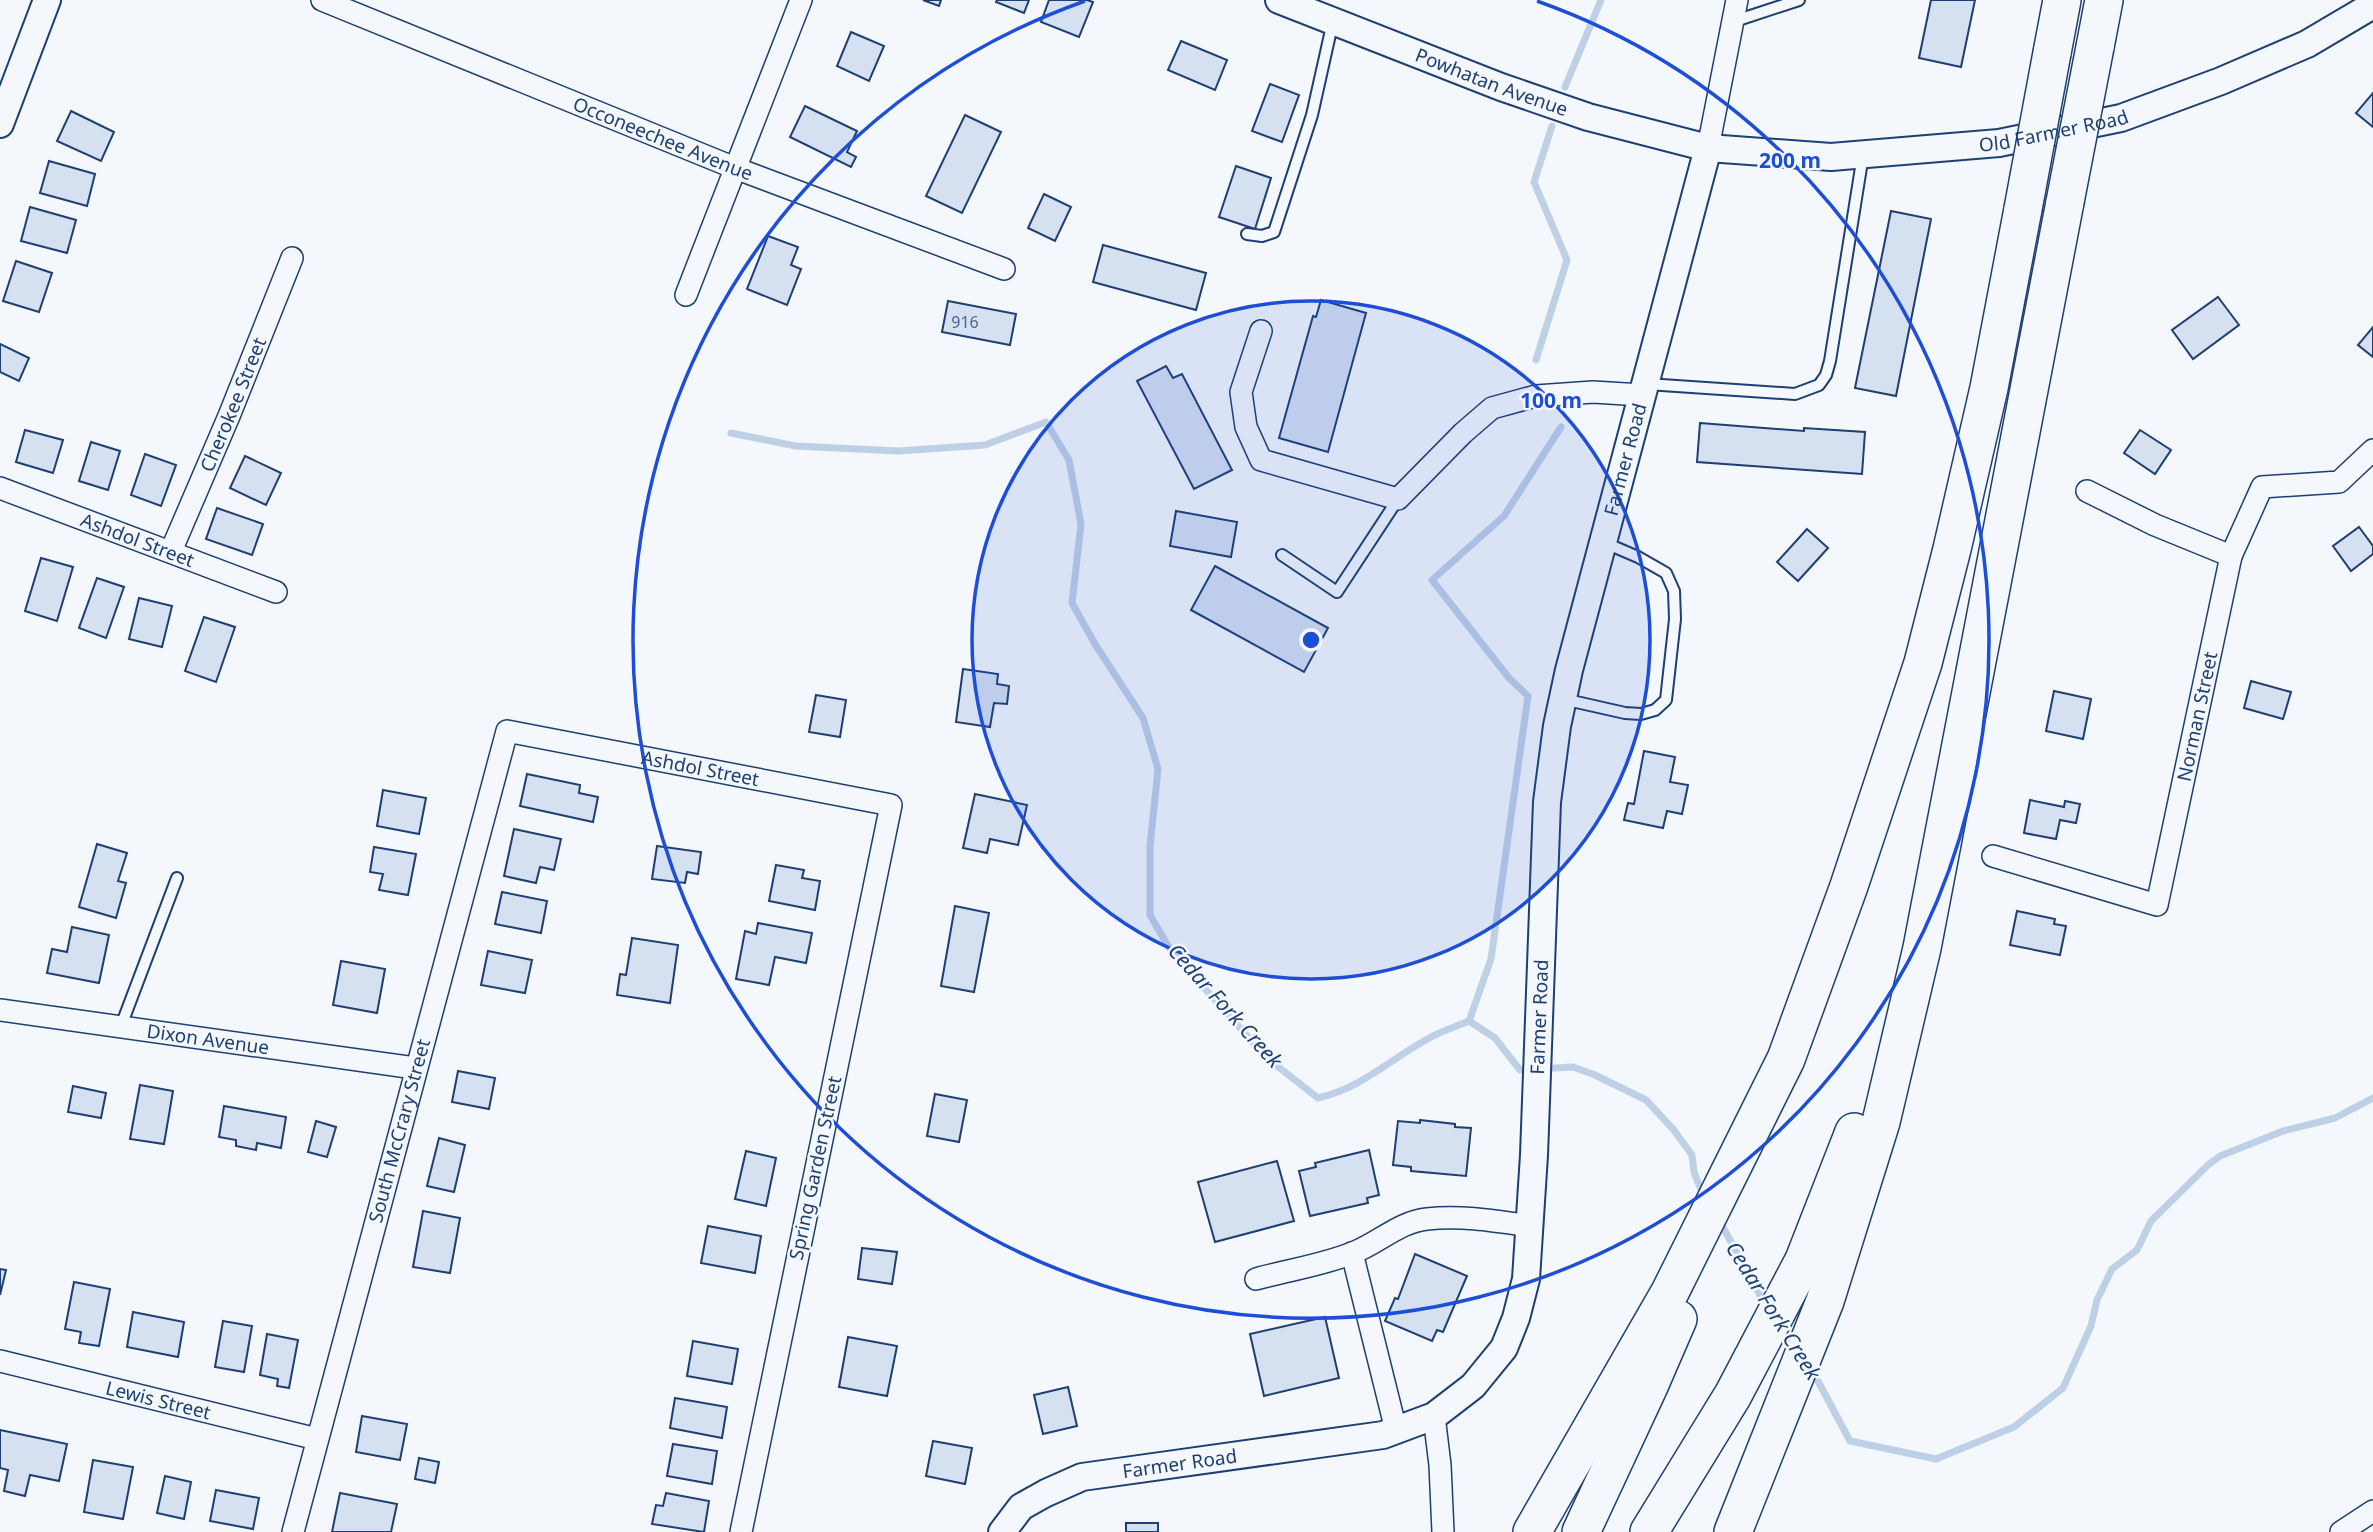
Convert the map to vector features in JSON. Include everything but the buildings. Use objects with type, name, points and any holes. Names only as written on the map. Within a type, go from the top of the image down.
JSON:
[{"type":"highway","points":[[1581,1532],[1649,1386],[1786,1059],[1849,886],[1923,663],[1989,388],[2062,0]]},
{"type":"highway","points":[[1733,1532],[1825,1301],[1881,1122],[1922,948],[2104,0]]},
{"type":"highway","points":[[1649,1532],[1732,1395],[1804,1260],[1858,1125],[1922,948]]},
{"type":"highway","points":[[1532,1532],[1670,1292],[1786,1059]]},
{"type":"street","points":[[0,124],[47,0]]},
{"type":"street","name":"Occoneechee Avenue","points":[[322,0],[735,168],[1004,269]]},
{"type":"street","points":[[686,295],[801,0]]},
{"type":"street","name":"Powhatan Avenue","points":[[1279,0],[1501,87],[1576,113],[1708,148]]},
{"type":"street","points":[[1708,148],[1737,0]]},
{"type":"street","name":"Old Farmer Road","points":[[1708,148],[1831,157],[1863,155],[1999,144],[2121,118],[2221,81],[2307,44],[2373,5]]},
{"type":"street","name":"Farmer Road","points":[[1002,1532],[1021,1507],[1082,1477],[1383,1435],[1434,1416],[1473,1386],[1504,1348],[1516,1318],[1526,1279],[1539,1051],[1547,802],[1563,699],[1708,148]]},
{"type":"street","name":"Cherokee Street","points":[[171,551],[292,258]]},
{"type":"street","points":[[1261,331],[1241,392],[1247,427],[1261,460],[1398,499],[1463,433],[1492,408],[1536,396],[1644,390]]},
{"type":"street","name":"Norman Street","points":[[1993,856],[2157,905],[2231,556],[2262,486],[2339,482],[2373,450]]},
{"type":"street","name":"Ashdol Street","points":[[0,488],[276,592]]},
{"type":"street","points":[[2087,491],[2155,525],[2231,556]]},
{"type":"street","name":"Ashdol Street","points":[[507,731],[891,805]]},
{"type":"street","name":"South McCrary Street","points":[[293,1532],[507,731]]},
{"type":"street","name":"Spring Garden Street","points":[[741,1532],[891,805]]},
{"type":"street","name":"Dixon Avenue","points":[[0,1010],[415,1068]]},
{"type":"street","points":[[1256,1279],[1352,1254],[1376,1243],[1400,1226],[1426,1219],[1479,1219],[1530,1226]]},
{"type":"street","points":[[1352,1254],[1396,1430]]},
{"type":"street","name":"Lewis Street","points":[[0,1361],[317,1439]]},
{"type":"street","points":[[1434,1416],[1440,1465],[1443,1532]]},
{"type":"street","points":[[2341,1532],[2373,1511]]},
{"type":"lane","points":[[1732,22],[1799,0]]},
{"type":"lane","points":[[1247,234],[1262,236],[1274,232],[1312,115],[1333,21]]},
{"type":"lane","points":[[1644,390],[1787,394],[1808,391],[1819,385],[1826,375],[1830,360],[1863,155]]},
{"type":"lane","points":[[1282,555],[1337,592],[1398,499]]},
{"type":"lane","points":[[1563,699],[1641,714],[1655,710],[1666,700],[1675,619],[1674,591],[1666,573],[1603,542]]},
{"type":"lane","points":[[121,1026],[177,878]]},
{"type":"waterway","points":[[1565,87],[1601,0]]},
{"type":"waterway","points":[[1536,360],[1567,260],[1534,182],[1552,126]]},
{"type":"waterway","name":"Cedar Fork Creek","points":[[731,433],[796,446],[898,451],[985,445],[1046,422],[1069,460],[1081,524],[1072,603],[1143,718],[1158,769],[1150,846],[1150,915],[1171,951],[1267,1058],[1318,1098],[1361,1081],[1429,1038],[1469,1021],[1495,1038],[1520,1070],[1573,1067],[1646,1100],[1673,1129],[1692,1155],[1694,1172],[1703,1195]]},
{"type":"waterway","points":[[1469,1021],[1491,959],[1528,696],[1509,678],[1432,580],[1504,516],[1561,427]]},
{"type":"waterway","name":"Cedar Fork Creek","points":[[1811,1368],[1850,1441],[1936,1459],[2014,1427],[2063,1388],[2091,1326],[2097,1300],[2112,1269],[2137,1250],[2151,1221],[2208,1165],[2220,1156],[2283,1131],[2335,1118],[2373,1098]]},
{"type":"waterway","name":"Cedar Fork Creek","points":[[1719,1220],[1767,1308]]}]
